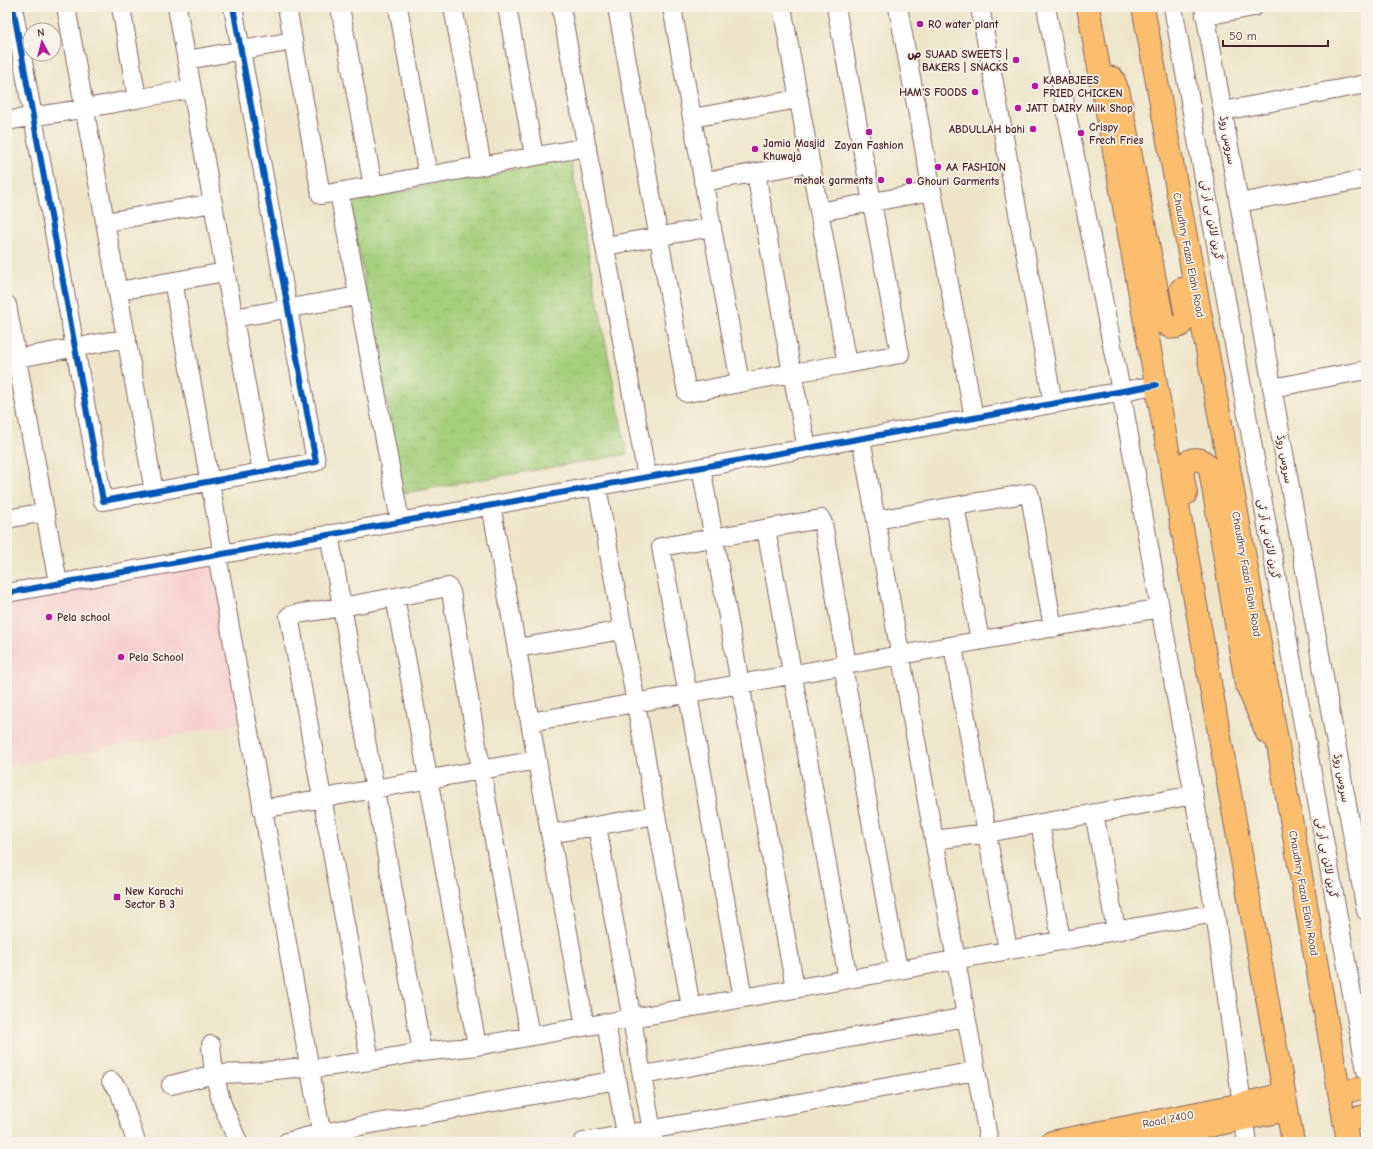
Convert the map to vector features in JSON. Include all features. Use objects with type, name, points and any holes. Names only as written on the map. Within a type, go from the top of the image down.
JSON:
[{"type":"main road","points":[[1088,9],[1119,94],[1163,321],[1169,327],[1176,328],[1183,324],[1186,316],[1145,80],[1144,14]]},
{"type":"main road","points":[[1088,9],[1293,1142]]},
{"type":"main road","name":"Chaudhry Fazal Elahi Road","points":[[1144,14],[1226,451],[1348,1142]]},
{"type":"main road","points":[[1218,725],[1214,654],[1183,474],[1183,470],[1188,462],[1197,459],[1206,462],[1210,470],[1246,683],[1282,771]]},
{"type":"main road","points":[[1339,1092],[1366,1088]]},
{"type":"main road","name":"Road 2400","points":[[1132,1142],[1242,1112],[1286,1102]]},
{"type":"main road","name":"Road 2400","points":[[1052,1142],[1242,1112]]},
{"type":"main road","points":[[1344,1120],[1366,1116]]},
{"type":"street","points":[[13,7],[103,501],[316,462],[233,7]]},
{"type":"street","points":[[66,7],[154,491]]},
{"type":"street","points":[[121,7],[137,98]]},
{"type":"street","points":[[177,7],[262,472]]},
{"type":"street","points":[[287,7],[321,195],[587,147]]},
{"type":"street","points":[[340,7],[373,186]]},
{"type":"street","points":[[398,7],[428,176]]},
{"type":"street","points":[[453,7],[482,166]]},
{"type":"street","points":[[507,7],[534,156]]},
{"type":"street","points":[[561,7],[647,477]]},
{"type":"street","points":[[617,7],[688,393],[900,354],[836,7]]},
{"type":"street","points":[[672,7],[740,383]]},
{"type":"street","points":[[782,7],[847,364]]},
{"type":"street","points":[[898,7],[974,418]]},
{"type":"street","points":[[980,7],[1053,403]]},
{"type":"street","points":[[1046,7],[1122,391],[1215,912],[1247,1142]]},
{"type":"street","name":"گرین لائن بی آر ٹی","points":[[1173,7],[1366,1071]]},
{"type":"street","points":[[1205,11],[1254,7]]},
{"type":"street","name":"سروس روڈ","points":[[1205,11],[1272,388],[1361,860],[1366,911]]},
{"type":"street","points":[[187,60],[293,41]]},
{"type":"street","points":[[1223,112],[1366,84]]},
{"type":"street","points":[[7,122],[33,116],[192,89]]},
{"type":"street","points":[[692,118],[799,99]]},
{"type":"street","points":[[704,182],[810,163]]},
{"type":"street","points":[[756,173],[807,448]]},
{"type":"street","points":[[1239,203],[1366,179]]},
{"type":"street","points":[[819,212],[932,191]]},
{"type":"street","points":[[340,192],[400,521]]},
{"type":"street","points":[[106,222],[213,203]]},
{"type":"street","points":[[605,246],[712,227]]},
{"type":"street","points":[[118,291],[225,272]]},
{"type":"street","points":[[173,281],[209,481],[262,809],[322,1138]]},
{"type":"street","points":[[234,318],[358,296]]},
{"type":"street","points":[[7,305],[12,359],[45,512],[58,583]]},
{"type":"street","points":[[12,359],[127,338]]},
{"type":"street","points":[[1272,388],[1366,370]]},
{"type":"street","points":[[7,593],[1156,385]]},
{"type":"street","points":[[861,438],[989,1142]]},
{"type":"street","points":[[700,467],[795,988]]},
{"type":"street","points":[[597,486],[691,1007]]},
{"type":"street","points":[[876,520],[1028,493],[1031,501],[1053,628]]},
{"type":"street","points":[[491,505],[585,1026]]},
{"type":"street","points":[[955,506],[980,641]]},
{"type":"street","points":[[7,519],[45,512]]},
{"type":"street","points":[[743,998],[661,547],[821,519],[823,523],[845,665],[898,970]]},
{"type":"street","points":[[766,529],[848,979]]},
{"type":"street","points":[[329,534],[422,1052]]},
{"type":"street","points":[[370,1061],[289,616],[448,588],[451,592],[481,769],[530,1036]]},
{"type":"street","points":[[395,597],[477,1046]]},
{"type":"street","points":[[530,722],[1160,608]]},
{"type":"street","points":[[516,648],[623,630]]},
{"type":"street","points":[[953,646],[1008,950]]},
{"type":"street","points":[[262,809],[537,760]]},
{"type":"street","points":[[934,840],[987,833],[1194,795]]},
{"type":"street","points":[[1094,813],[1116,930]]},
{"type":"street","points":[[551,834],[656,815]]},
{"type":"street","points":[[1040,823],[1061,940]]},
{"type":"street","points":[[597,826],[653,1136]]},
{"type":"street","points":[[170,1084],[214,1074],[249,1073],[294,1068],[310,1069],[422,1052],[477,1046],[1215,912]]},
{"type":"street","points":[[642,1075],[966,1017]]},
{"type":"street","points":[[606,1023],[626,1134]]},
{"type":"street","points":[[211,1045],[214,1074],[222,1104],[238,1142]]},
{"type":"street","points":[[583,1142],[626,1134],[653,1136],[976,1071]]},
{"type":"street","points":[[111,1080],[119,1090],[136,1142]]},
{"type":"street","points":[[287,1142],[322,1138],[617,1080]]},
{"type":"shaded area","name":"Pela School","points":[[217,555],[247,722],[7,766],[7,593]]},
{"type":"green space","points":[[570,157],[627,454],[404,493],[350,202]]},
{"type":"cycle path","points":[[13,7],[103,501],[316,462],[233,7]]},
{"type":"cycle path","points":[[7,593],[1156,385]]},
{"type":"place","name":"RO water plant","points":[[920,24]]},
{"type":"place","name":"ص SUAAD SWEETS | BAKERS | SNACKS","points":[[1016,60]]},
{"type":"place","name":"KABABJEES FRIED CHICKEN","points":[[1035,86]]},
{"type":"place","name":"HAM'S FOODS","points":[[975,92]]},
{"type":"place","name":"JATT DAIRY Milk Shop","points":[[1018,108]]},
{"type":"place","name":"ABDULLAH bahi","points":[[1033,129]]},
{"type":"place","name":"Zayan Fashion","points":[[869,132]]},
{"type":"place","name":"Crispy Frech Fries","points":[[1081,133]]},
{"type":"place","name":"Jamia Masjid Khuwaja","points":[[755,149]]},
{"type":"place","name":"AA FASHION","points":[[938,167]]},
{"type":"place","name":"mehak garments","points":[[881,180]]},
{"type":"place","name":"Ghouri Garments","points":[[909,181]]},
{"type":"place","name":"Pela school","points":[[49,617]]},
{"type":"place","name":"Pela School","points":[[121,657]]},
{"type":"place","name":"New Karachi Sector B 3","points":[[117,897]]}]
